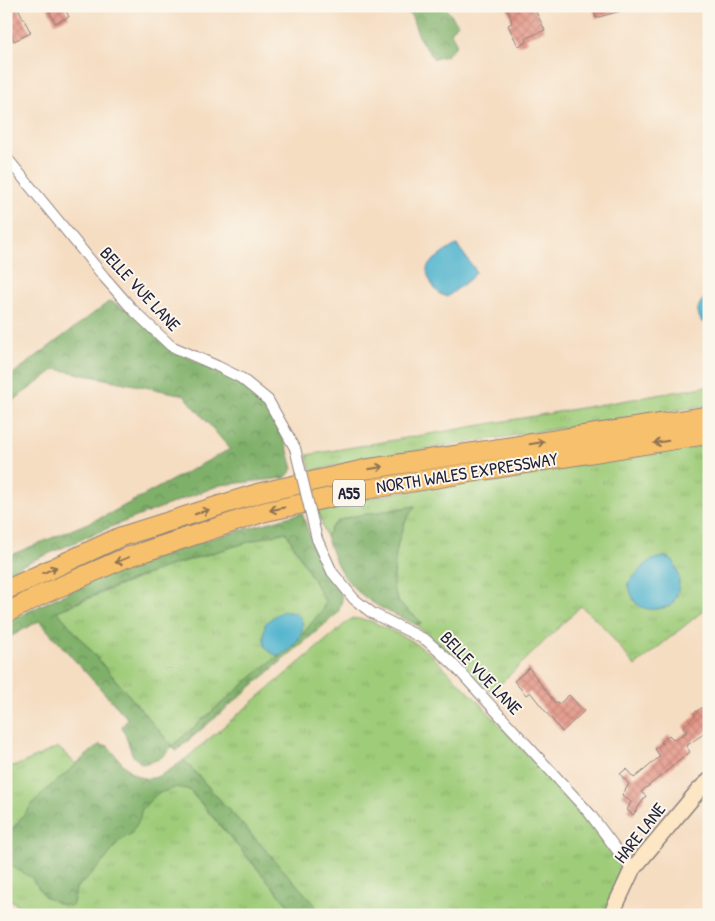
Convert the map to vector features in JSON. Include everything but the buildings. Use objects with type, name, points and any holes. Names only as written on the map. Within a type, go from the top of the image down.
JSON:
[{"type":"highway","name":"NORTH WALES EXPRESSWAY","points":[[6,590],[120,537],[260,494],[366,470],[709,416]]},
{"type":"highway","name":"NORTH WALES EXPRESSWAY","points":[[6,613],[39,596],[125,558],[264,512],[370,489],[709,434]]},
{"type":"street","name":"BELLE VUE LANE","points":[[6,157],[98,270],[133,310],[171,346],[241,378],[268,400],[295,448],[317,539],[332,572],[354,599],[372,613],[426,640],[452,663],[590,814],[632,870]]},
{"type":"street","name":"HARE LANE","points":[[611,915],[632,870],[698,791],[709,781]]},
{"type":"green space","points":[[403,6],[444,6],[458,24],[451,32],[457,45],[446,56],[434,59],[419,38],[412,17]]},
{"type":"green space","points":[[110,301],[131,312],[170,349],[239,382],[265,403],[287,447],[293,469],[285,478],[220,485],[113,526],[6,572],[6,557],[107,515],[230,449],[184,395],[56,369],[6,406],[6,379]]},
{"type":"green space","points":[[709,386],[709,405],[377,457],[311,471],[307,455]]},
{"type":"green space","points":[[709,445],[709,606],[635,666],[602,625],[581,606],[491,693],[415,624],[421,624],[418,619],[399,603],[393,588],[395,560],[398,542],[406,520],[415,506],[340,520],[332,526],[326,537],[317,507],[413,490]]},
{"type":"green space","points":[[415,506],[406,520],[398,542],[393,588],[399,603],[418,619],[421,624],[415,624],[383,609],[355,589],[340,570],[326,537],[332,526],[340,520]]},
{"type":"green space","points":[[302,513],[312,543],[341,593],[342,600],[338,613],[176,751],[172,746],[159,759],[142,764],[133,756],[122,726],[128,719],[39,621],[6,639],[6,622],[94,580],[203,541]],"holes":[[[286,532],[325,601],[323,609],[292,647],[265,666],[172,746],[57,611],[166,567]]]},
{"type":"green space","points":[[286,532],[325,601],[323,609],[292,647],[265,666],[172,746],[57,611],[166,567]]},
{"type":"green space","points":[[352,618],[371,621],[412,641],[429,653],[479,702],[583,817],[623,868],[603,915],[308,915],[316,906],[184,760]]},
{"type":"green space","points":[[99,745],[108,746],[128,769],[140,777],[147,779],[161,776],[171,769],[297,915],[33,915],[6,897],[6,766],[16,766],[58,747],[76,764]]},
{"type":"green space","points":[[99,745],[108,746],[127,769],[139,777],[153,778],[161,775],[184,760],[316,906],[308,915],[297,915],[190,790],[177,787],[157,794],[142,809],[138,822],[131,834],[119,841],[105,860],[76,888],[72,906],[59,904],[44,896],[32,878],[6,863],[6,837],[38,797]]},
{"type":"water","points":[[457,245],[476,273],[447,297],[435,289],[428,277],[427,269],[430,263],[437,257]]},
{"type":"water","points":[[709,292],[709,323],[702,322],[698,310],[700,303]]},
{"type":"water","points":[[665,557],[673,560],[679,577],[675,599],[672,605],[664,608],[646,609],[638,605],[634,600],[628,583],[649,562]]},
{"type":"water","points":[[283,611],[295,613],[302,620],[303,625],[301,635],[295,644],[279,656],[273,654],[266,647],[264,635],[265,624]]},
{"type":"railway","points":[[6,911],[11,915]]}]
